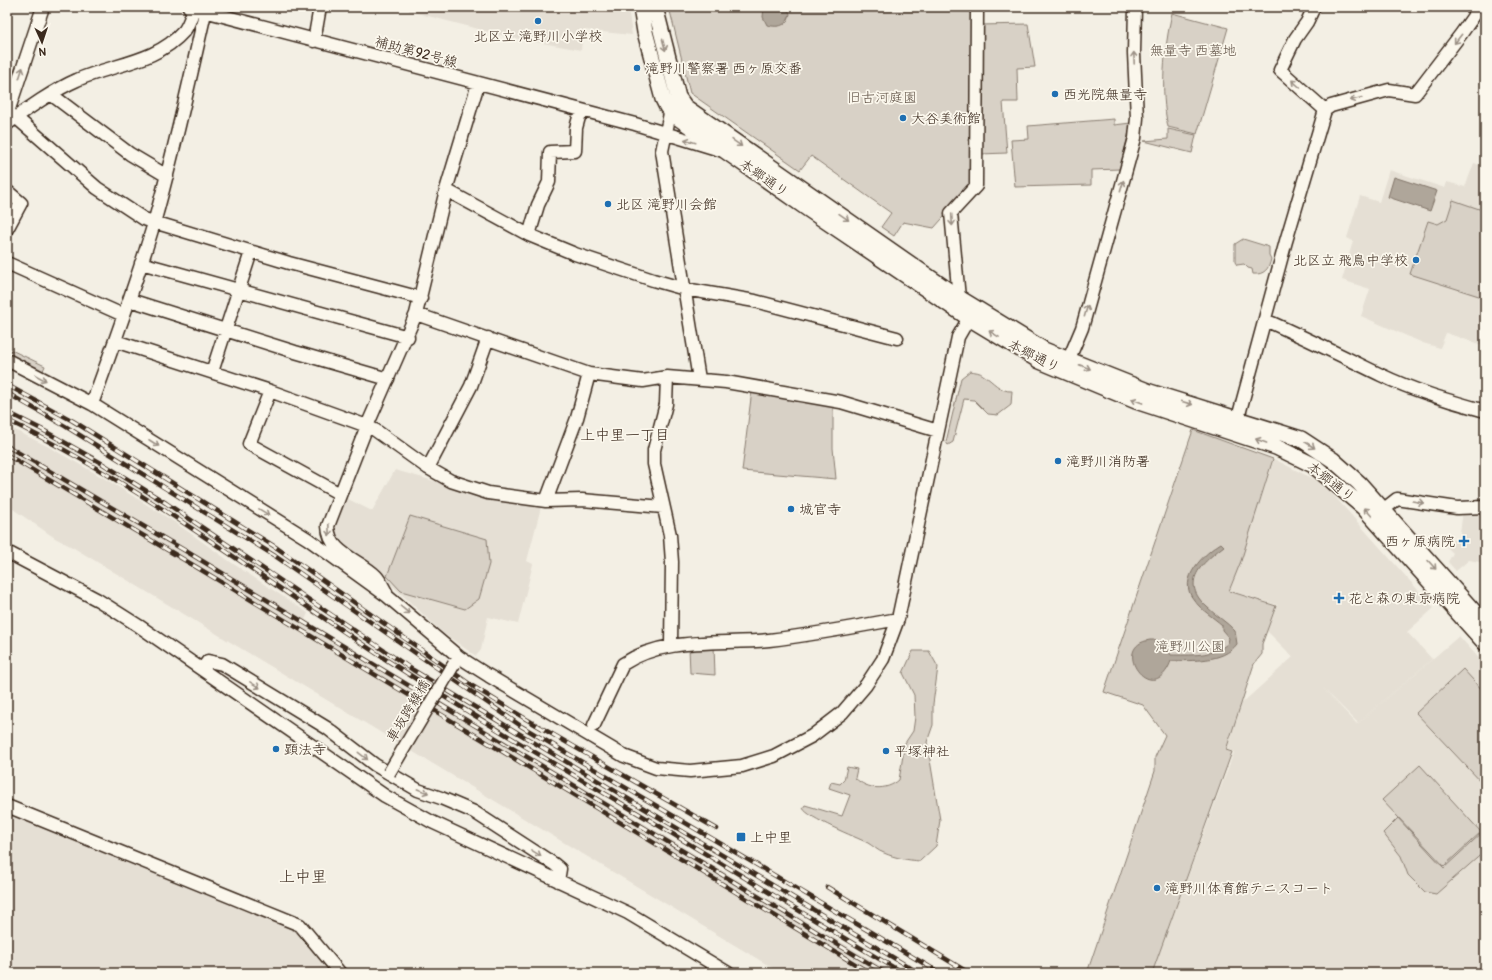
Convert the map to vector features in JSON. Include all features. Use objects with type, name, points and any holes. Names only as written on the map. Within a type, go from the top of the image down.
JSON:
[{"type":"main road","name":"本郷通り","points":[[640,7],[660,90],[671,112],[727,153],[972,313],[1040,361],[1136,401],[1276,447],[1313,465],[1363,507],[1485,643]]},
{"type":"main road","name":"本郷通り","points":[[655,7],[681,103],[959,298],[972,313],[1068,361],[1150,392],[1238,418],[1301,439],[1333,460],[1359,483],[1485,624]]},
{"type":"street","points":[[9,119],[43,7]]},
{"type":"street","points":[[314,41],[320,7]]},
{"type":"street","points":[[959,298],[951,213],[976,186],[977,7]]},
{"type":"street","points":[[1068,361],[1082,328],[1135,138],[1137,118],[1134,53],[1135,7]]},
{"type":"street","points":[[1314,7],[1307,22],[1295,39],[1280,70],[1325,110]]},
{"type":"street","points":[[1238,418],[1325,110],[1331,106],[1389,90],[1415,94],[1480,7]]},
{"type":"street","points":[[9,119],[76,80],[134,62],[163,49],[184,31],[196,10]]},
{"type":"street","points":[[92,404],[123,315],[130,300],[167,176],[196,10]]},
{"type":"street","name":"補助第92号線","points":[[196,10],[478,84],[635,124],[666,130],[727,153]]},
{"type":"street","points":[[673,77],[671,112],[662,146],[662,158],[699,379]]},
{"type":"street","points":[[387,596],[377,576],[335,546],[329,539],[328,526],[367,426],[408,337],[416,314],[446,190],[478,84]]},
{"type":"street","points":[[660,90],[666,110],[666,130]]},
{"type":"street","points":[[52,95],[130,154],[167,176]]},
{"type":"street","points":[[529,235],[538,205],[549,182],[550,152],[575,151],[576,128],[581,110]]},
{"type":"street","points":[[9,119],[97,188],[144,219],[251,252],[421,298]]},
{"type":"street","name":"補助第92号線","points":[[666,130],[693,128],[721,132]]},
{"type":"street","points":[[446,190],[529,235],[575,254],[685,289],[755,301],[897,338]]},
{"type":"street","points":[[7,191],[21,203],[7,229]]},
{"type":"street","points":[[212,372],[251,252]]},
{"type":"street","points":[[7,262],[123,315]]},
{"type":"street","points":[[141,263],[408,337]]},
{"type":"street","points":[[130,300],[226,331],[388,379]]},
{"type":"street","points":[[7,360],[92,404],[308,539],[387,596],[457,660],[489,676],[624,756],[656,768],[700,771],[742,766],[774,756],[796,746],[821,731],[842,713],[872,676],[888,649],[898,619],[958,337],[972,313]]},
{"type":"street","points":[[416,314],[590,374],[643,381],[667,377],[726,382],[841,402],[938,431]]},
{"type":"street","points":[[1265,320],[1318,343],[1388,378],[1448,401],[1485,411]]},
{"type":"street","points":[[428,468],[471,386],[488,338]]},
{"type":"street","points":[[115,341],[270,391],[367,426],[375,430],[428,468],[451,481],[488,493],[546,501],[582,500],[663,506]]},
{"type":"street","points":[[546,501],[577,418],[590,374]]},
{"type":"street","points":[[667,377],[666,404],[654,450],[654,464],[670,535],[672,562],[671,646]]},
{"type":"street","points":[[270,391],[249,444],[340,494]]},
{"type":"street","points":[[1383,510],[1397,499],[1457,508],[1485,507]]},
{"type":"street","points":[[7,552],[98,600],[202,669],[390,799],[432,822],[628,913],[728,973]]},
{"type":"street","points":[[594,725],[623,664],[671,646],[768,640],[827,632],[898,619]]},
{"type":"street","name":"車坂跨線橋","points":[[389,773],[457,660]]},
{"type":"street","points":[[202,669],[208,661],[222,664],[326,728],[375,765],[418,790],[474,812],[554,864],[560,869],[558,881]]},
{"type":"street","points":[[7,806],[300,925],[340,973]]},
{"type":"shaded area","name":"北区立 滝野川小学校","points":[[410,7],[628,7],[632,35],[583,30],[581,50],[509,37],[409,11]]},
{"type":"shaded area","points":[[764,7],[788,9],[790,14],[789,18],[785,24],[779,26],[767,25],[763,17]]},
{"type":"shaded area","name":"北区立 飛鳥中学校","points":[[1474,163],[1485,167],[1485,346],[1446,333],[1440,348],[1423,343],[1361,316],[1370,289],[1342,280],[1353,241],[1347,238],[1360,196],[1379,202],[1389,170],[1445,188],[1447,182],[1465,187]]},
{"type":"shaded area","points":[[1394,177],[1437,191],[1430,211],[1388,197]]},
{"type":"shaded area","points":[[7,426],[47,446],[107,480],[173,521],[232,563],[308,613],[305,620],[893,973],[781,973],[55,538],[7,505]]},
{"type":"shaded area","points":[[1274,459],[1321,483],[1328,489],[1434,608],[1407,632],[1432,659],[1358,723],[1323,688],[1357,724],[1459,636],[1485,665],[1485,973],[1152,973],[1234,752],[1227,749],[1241,704],[1293,657],[1267,631],[1277,605],[1230,591]]},
{"type":"shaded area","points":[[395,470],[487,496],[541,507],[527,561],[533,564],[518,624],[488,617],[481,650],[476,656],[443,633],[383,577],[337,543],[333,523],[344,497],[372,511]]},
{"type":"shaded area","name":"西ヶ原病院","points":[[1485,510],[1485,563],[1469,560],[1456,571],[1448,562],[1453,553],[1441,541],[1447,536],[1451,540],[1459,540],[1463,511]]},
{"type":"shaded area","points":[[1221,543],[1224,546],[1208,559],[1197,574],[1194,581],[1195,589],[1199,598],[1207,607],[1235,631],[1237,644],[1224,655],[1207,659],[1171,661],[1163,674],[1154,679],[1145,677],[1138,671],[1133,662],[1133,653],[1138,645],[1150,640],[1163,644],[1171,655],[1209,653],[1222,648],[1228,643],[1229,638],[1222,630],[1222,625],[1197,604],[1189,592],[1188,584],[1190,575],[1195,567],[1208,553]]},
{"type":"shaded area","points":[[7,812],[297,928],[336,973],[7,973]]},
{"type":"green space","name":"旧古河庭園","points":[[669,7],[974,7],[973,184],[934,228],[903,222],[894,236],[881,227],[891,213],[811,156],[800,170],[690,93]]},
{"type":"green space","name":"無量寺 西墓地","points":[[1172,13],[1228,28],[1197,134],[1168,127],[1164,98],[1164,70]]},
{"type":"green space","points":[[1028,24],[1035,67],[1017,68],[1018,102],[1003,102],[1007,153],[980,154],[980,25]]},
{"type":"green space","points":[[1114,119],[1114,125],[1131,123],[1120,169],[1091,170],[1091,185],[1015,187],[1011,140],[1029,139],[1028,126]]},
{"type":"green space","points":[[1168,129],[1196,135],[1192,153],[1144,141],[1168,139]]},
{"type":"green space","points":[[1453,200],[1485,211],[1485,298],[1410,274],[1428,221],[1438,224],[1447,219]]},
{"type":"green space","points":[[1243,239],[1269,247],[1269,255],[1271,259],[1269,266],[1265,271],[1253,274],[1252,269],[1248,268],[1244,264],[1237,265],[1235,262],[1235,244]]},
{"type":"green space","points":[[7,348],[45,366],[42,373],[7,357]]},
{"type":"green space","points":[[970,371],[980,373],[1004,390],[1012,391],[1011,405],[998,415],[988,414],[974,400],[964,399],[953,442],[948,445],[946,442],[961,378]]},
{"type":"green space","points":[[752,390],[833,403],[833,448],[836,479],[742,471]]},
{"type":"green space","name":"滝野川公園","points":[[1193,430],[1273,459],[1241,561],[1229,591],[1276,606],[1262,644],[1262,654],[1254,664],[1226,750],[1232,752],[1152,973],[1087,973],[1155,771],[1155,757],[1165,735],[1143,705],[1104,692]]},
{"type":"green space","points":[[410,516],[487,539],[489,564],[479,599],[465,609],[401,591],[387,576]]},
{"type":"green space","points":[[714,646],[715,675],[690,673],[689,647]]},
{"type":"green space","points":[[913,651],[929,651],[938,667],[933,704],[933,725],[927,742],[940,820],[936,846],[920,861],[888,855],[868,843],[822,822],[806,812],[803,808],[805,805],[842,816],[850,795],[829,788],[831,782],[840,784],[844,780],[847,767],[857,769],[855,778],[871,787],[877,788],[888,786],[899,780],[905,743],[913,731],[915,717],[914,695],[903,673]]},
{"type":"green space","points":[[1463,669],[1485,693],[1485,786],[1416,713]]},
{"type":"green space","points":[[1420,765],[1481,832],[1444,866],[1382,800]]},
{"type":"green space","points":[[1398,818],[1444,868],[1485,830],[1485,851],[1436,894],[1425,892],[1408,875],[1401,856],[1383,833]]},
{"type":"railway","points":[[7,385],[73,421],[277,548],[474,687],[526,719],[717,829]]},
{"type":"railway","points":[[7,393],[65,426],[275,556],[521,726],[940,973]]},
{"type":"railway","points":[[7,412],[41,429],[103,464],[166,503],[413,670],[919,973]]},
{"type":"railway","points":[[7,420],[58,446],[157,505],[348,634],[455,704],[903,973]]},
{"type":"railway","points":[[7,446],[189,553],[885,973]]},
{"type":"railway","points":[[7,455],[198,568],[870,973]]},
{"type":"railway","points":[[827,887],[969,973]]},
{"type":"place","name":"北区立 滝野川小学校","points":[[538,21]]},
{"type":"place","name":"滝野川警察署 西ヶ原交番","points":[[637,68]]},
{"type":"place","name":"西光院無量寺","points":[[1055,94]]},
{"type":"place","name":"大谷美術館","points":[[903,118]]},
{"type":"place","name":"北区 滝野川会館","points":[[608,204]]},
{"type":"place","name":"北区立 飛鳥中学校","points":[[1416,260]]},
{"type":"place","name":"滝野川消防署","points":[[1058,461]]},
{"type":"place","name":"城官寺","points":[[791,509]]},
{"type":"place","name":"西ヶ原病院","points":[[1464,541]]},
{"type":"place","name":"花と森の東京病院","points":[[1339,598]]},
{"type":"place","name":"顕法寺","points":[[276,749]]},
{"type":"place","name":"平塚神社","points":[[886,751]]},
{"type":"place","name":"上中里","points":[[741,837]]},
{"type":"place","name":"滝野川体育館テニスコート","points":[[1157,888]]},
{"type":"district","name":"上中里一丁目","points":[[625,435]]},
{"type":"district","name":"上中里","points":[[303,877]]}]
